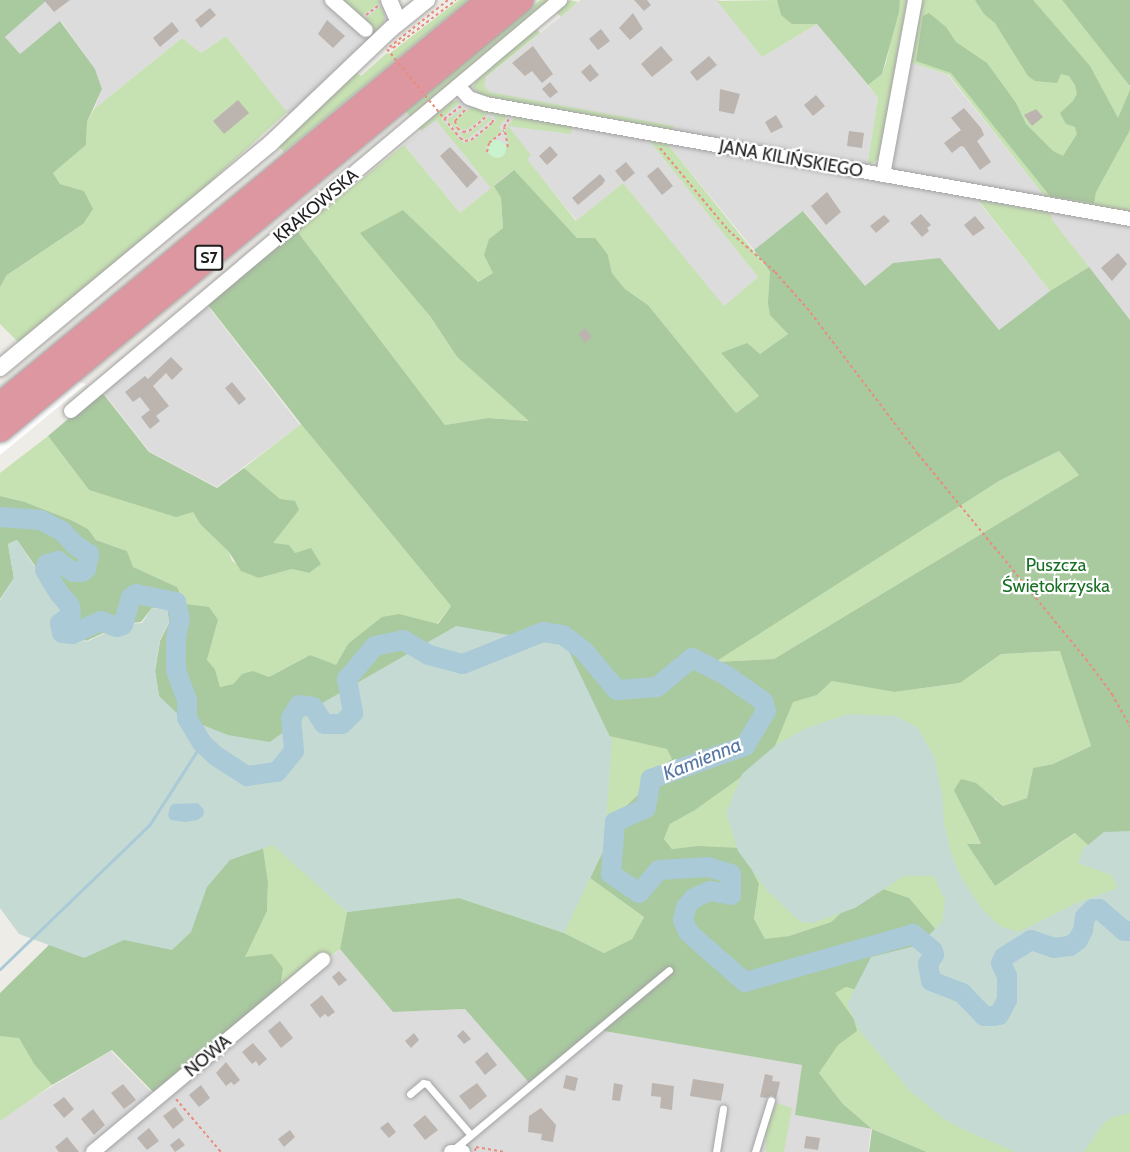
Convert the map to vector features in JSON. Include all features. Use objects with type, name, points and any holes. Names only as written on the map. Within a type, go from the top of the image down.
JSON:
[{"type":"highway","name":"S7","points":[[0,430],[53,373],[489,0]]},
{"type":"highway","name":"S7","points":[[0,405],[53,373],[520,0]]},
{"type":"street","points":[[332,0],[361,26]]},
{"type":"street","points":[[4,365],[270,144],[404,29],[427,0]]},
{"type":"street","name":"KRAKOWSKA","points":[[71,411],[560,0]]},
{"type":"street","points":[[884,175],[915,0]]},
{"type":"street","points":[[386,2],[404,29]]},
{"type":"street","name":"JANA KILIŃSKIEGO","points":[[458,86],[469,98],[481,103],[1130,219]]},
{"type":"street","name":"NOWA","points":[[93,1152],[323,960]]},
{"type":"lane","points":[[455,1151],[471,1135],[669,970]]},
{"type":"lane","points":[[410,1094],[423,1083],[427,1084],[471,1135]]},
{"type":"lane","points":[[755,1152],[771,1100]]},
{"type":"lane","points":[[716,1152],[723,1109]]},
{"type":"path","points":[[448,0],[387,49],[460,138],[467,141],[494,119],[488,115],[464,132],[456,127],[456,118]]},
{"type":"path","points":[[404,29],[456,0]]},
{"type":"path","points":[[361,26],[386,2]]},
{"type":"path","points":[[444,119],[462,105]]},
{"type":"path","points":[[488,152],[489,143],[504,131],[508,147]]},
{"type":"path","points":[[647,132],[728,230],[775,272],[807,308],[918,454],[1086,660],[1112,694],[1130,726]]},
{"type":"path","points":[[168,1089],[221,1152]]},
{"type":"path","points":[[475,1152],[476,1147],[505,1152]]},
{"type":"shaded area","points":[[47,0],[388,0],[398,22],[294,121],[226,36],[201,53],[182,38],[94,109],[102,89],[95,69],[61,21],[20,54],[5,37]]},
{"type":"shaded area","points":[[581,0],[719,0],[762,57],[817,24],[878,98],[867,167],[892,167],[909,62],[948,75],[1046,198],[1130,213],[1130,320],[1051,220],[1050,212],[978,201],[1050,291],[999,330],[940,258],[865,286],[804,211],[754,250],[666,142],[650,141],[758,277],[723,307],[623,183],[577,221],[527,160],[460,213],[404,145]]},
{"type":"shaded area","points":[[207,305],[300,425],[217,487],[150,452],[102,391]]},
{"type":"shaded area","points":[[340,949],[393,1012],[465,1009],[531,1085],[598,1030],[803,1065],[795,1115],[871,1129],[868,1152],[0,1152],[0,1118],[111,1051],[158,1099]]},
{"type":"green space","points":[[0,0],[47,0],[5,37],[20,54],[60,21],[95,69],[102,89],[87,122],[86,145],[53,173],[60,184],[84,191],[93,209],[83,224],[7,275],[0,287]]},
{"type":"green space","points":[[340,0],[379,0],[380,3],[360,17]]},
{"type":"green space","points":[[459,0],[468,0],[284,152],[277,144],[354,71],[361,76],[387,53],[389,54]]},
{"type":"green space","points":[[540,0],[555,0],[413,120],[406,111]]},
{"type":"green space","points":[[570,0],[578,2],[561,17],[556,11]]},
{"type":"green space","points":[[777,0],[781,15],[817,24],[762,57],[717,1]]},
{"type":"green space","points":[[777,0],[900,0],[899,12],[882,74],[868,85],[817,24],[792,24],[781,15]]},
{"type":"green space","points":[[900,0],[907,0],[880,153],[877,160],[867,167],[878,98],[868,85],[882,74]]},
{"type":"green space","points":[[920,0],[1062,0],[1130,85],[1130,213],[1046,198],[949,75],[909,62]]},
{"type":"green space","points":[[975,0],[1033,0],[1090,66],[1118,118],[1130,90],[1130,130],[1096,192],[1094,203],[1050,196],[951,73],[916,61],[923,16],[929,13],[946,27],[956,42],[987,63],[1016,103],[1026,124],[1053,151],[1063,156],[1077,134],[1075,127],[1066,124],[1060,113],[1077,94],[1075,85],[1069,76],[1061,74],[1057,83],[1035,81],[1028,76],[995,23],[984,14]]},
{"type":"green space","points":[[1062,0],[1130,0],[1130,85],[1129,85]]},
{"type":"green space","points":[[381,6],[385,14],[384,22],[368,39],[363,33],[363,20]]},
{"type":"green space","points":[[536,28],[540,33],[486,77],[484,85],[489,92],[674,126],[672,132],[478,96],[479,93],[473,88],[475,82]]},
{"type":"green space","points":[[226,36],[287,112],[208,184],[19,343],[0,324],[0,287],[7,275],[83,224],[84,191],[60,184],[53,173],[86,145],[87,122],[94,109],[182,38],[201,53]]},
{"type":"green space","points":[[457,100],[460,102],[441,119],[464,143],[474,140],[496,121],[494,115],[489,113],[468,129],[462,130],[457,125],[457,119],[470,108],[476,106],[510,113],[499,127],[502,131],[486,146],[487,153],[495,157],[502,157],[506,152],[506,145],[509,147],[505,130],[508,126],[531,155],[527,159],[576,221],[623,183],[724,306],[758,277],[649,140],[666,142],[770,272],[770,279],[788,334],[760,354],[722,354],[759,396],[736,413],[648,305],[625,289],[612,273],[608,255],[577,238],[513,170],[494,185],[501,198],[503,228],[489,239],[493,273],[477,282],[403,210],[430,316],[457,357],[530,421],[488,418],[445,425],[297,231],[404,145],[460,213],[491,188],[436,120],[421,131],[419,128],[451,102]]},
{"type":"green space","points":[[464,107],[453,121],[460,133],[469,133],[489,117],[492,119],[466,140],[447,120]]},
{"type":"green space","points":[[517,114],[573,124],[571,134],[508,126]]},
{"type":"green space","points":[[497,140],[503,143],[506,149],[503,155],[497,158],[491,155],[488,149],[491,143]]},
{"type":"green space","name":"Puszcza Świętokrzyska","points":[[514,170],[577,238],[595,238],[608,255],[612,273],[625,289],[648,305],[736,413],[759,396],[721,353],[747,343],[760,354],[788,334],[770,315],[768,303],[770,272],[754,250],[803,211],[865,286],[893,263],[940,258],[999,330],[1050,291],[1089,267],[1130,320],[1130,859],[1102,858],[1075,833],[995,886],[967,844],[981,844],[954,790],[961,779],[976,783],[1003,806],[1027,798],[1033,768],[1053,764],[1091,746],[1060,651],[1001,654],[960,683],[894,692],[832,681],[817,695],[793,702],[771,756],[695,810],[670,824],[664,839],[672,849],[697,846],[741,848],[759,884],[754,919],[765,939],[789,936],[831,922],[871,885],[909,898],[943,938],[877,996],[846,987],[835,993],[854,1019],[857,1031],[838,1045],[819,1073],[843,1104],[872,1129],[795,1115],[802,1065],[598,1030],[531,1085],[465,1009],[393,1012],[340,949],[347,912],[459,898],[564,933],[604,953],[632,939],[644,917],[590,878],[604,849],[610,821],[640,793],[646,775],[672,759],[667,749],[600,734],[255,793],[268,882],[267,911],[245,957],[272,954],[283,968],[279,994],[157,1096],[112,1050],[52,1085],[34,1064],[19,1038],[0,1036],[0,993],[48,946],[174,725],[159,696],[155,671],[160,641],[169,623],[167,608],[152,608],[141,622],[123,624],[86,641],[69,629],[62,583],[51,566],[35,566],[17,540],[8,544],[14,578],[0,599],[0,496],[25,502],[88,529],[96,540],[127,551],[133,567],[177,587],[185,604],[209,607],[218,620],[207,660],[215,669],[220,687],[233,684],[242,674],[253,671],[269,677],[310,655],[336,665],[348,644],[382,617],[399,614],[438,624],[451,606],[301,424],[208,305],[297,231],[445,425],[488,418],[529,421],[457,357],[430,316],[360,233],[403,210],[478,282],[493,273],[484,255],[489,239],[503,228],[501,198],[494,186]],"holes":[[[1059,451],[1079,475],[774,659],[715,662],[999,481]]]},
{"type":"green space","points":[[978,200],[1050,212],[1052,220],[1089,267],[1050,291]]},
{"type":"green space","points":[[101,391],[149,452],[217,488],[244,468],[280,499],[295,501],[299,510],[273,543],[289,545],[295,553],[311,548],[321,564],[309,573],[292,569],[259,578],[241,571],[229,552],[200,524],[193,512],[176,517],[89,490],[48,436]]},
{"type":"green space","points":[[301,424],[451,606],[437,624],[348,644],[336,666],[310,655],[269,677],[242,674],[233,684],[220,687],[215,669],[207,660],[218,620],[184,604],[177,587],[132,567],[127,551],[96,540],[88,529],[71,520],[25,502],[0,496],[0,473],[48,436],[89,490],[193,512],[200,524],[229,552],[232,561],[259,578],[292,569],[309,573],[295,553],[272,543],[299,510],[280,499],[244,468]]},
{"type":"green space","points":[[1059,451],[1079,475],[774,659],[713,662],[999,481]]},
{"type":"green space","points":[[17,540],[34,566],[51,566],[62,583],[69,629],[86,642],[124,624],[142,623],[152,608],[167,609],[169,622],[160,640],[155,670],[159,696],[180,716],[228,735],[270,742],[324,702],[456,626],[566,645],[612,741],[604,849],[564,933],[459,898],[347,912],[273,845],[230,860],[207,887],[191,932],[172,950],[124,940],[84,958],[19,934],[0,908],[0,600],[14,578],[8,544]]},
{"type":"green space","points":[[1061,651],[1091,746],[1053,764],[1033,768],[1027,798],[1003,806],[995,798],[965,812],[981,845],[968,845],[995,886],[1076,833],[1102,858],[1130,859],[1130,1152],[927,1152],[872,1129],[843,1104],[819,1073],[854,1019],[834,993],[846,987],[877,996],[871,885],[831,922],[789,936],[765,940],[754,919],[759,884],[697,846],[672,849],[664,839],[670,824],[695,810],[771,756],[793,701],[817,695],[832,681],[894,692],[960,683],[1001,654]]},
{"type":"green space","points":[[849,714],[896,716],[918,728],[934,756],[942,792],[944,822],[951,853],[960,875],[982,909],[1000,926],[1018,932],[1074,904],[1118,888],[1111,875],[1078,863],[1083,849],[1104,832],[1130,831],[1130,1113],[1113,1117],[1103,1124],[1084,1152],[1016,1152],[960,1128],[944,1119],[910,1091],[859,1030],[847,1004],[871,957],[919,945],[942,922],[945,901],[934,876],[904,876],[855,908],[812,923],[801,922],[768,892],[738,851],[726,813],[742,774],[776,745],[806,728]]},
{"type":"green space","points":[[600,734],[668,749],[672,759],[646,775],[640,793],[610,821],[604,849],[590,878],[644,917],[632,939],[604,953],[564,933],[347,912],[340,949],[279,994],[244,957],[267,911],[268,882],[255,793]]},
{"type":"green space","points":[[0,1036],[19,1037],[34,1064],[52,1085],[0,1121]]},
{"type":"green space","points":[[777,1103],[792,1108],[784,1152],[766,1152],[765,1126]]},
{"type":"green space","points":[[872,1129],[927,1152],[869,1152]]},
{"type":"water","points":[[198,803],[204,810],[203,816],[197,820],[185,822],[171,820],[168,816],[173,804]]},
{"type":"pier","points":[[55,374],[86,384],[0,455],[0,421]]},
{"type":"building","points":[[44,0],[70,0],[54,12]]},
{"type":"building","points":[[634,0],[647,0],[651,5],[644,11]]},
{"type":"building","points":[[210,8],[216,15],[201,28],[195,20]]},
{"type":"building","points":[[633,13],[643,29],[630,40],[619,28]]},
{"type":"building","points":[[327,20],[345,36],[333,48],[318,34]]},
{"type":"building","points":[[172,22],[179,31],[160,47],[153,38]]},
{"type":"building","points":[[601,29],[610,41],[598,50],[589,39]]},
{"type":"building","points":[[533,46],[553,74],[542,83],[532,71],[525,76],[512,63]]},
{"type":"building","points":[[661,46],[673,60],[652,77],[641,64]]},
{"type":"building","points":[[709,56],[717,65],[697,81],[690,72]]},
{"type":"building","points":[[590,64],[599,75],[590,82],[581,72]]},
{"type":"building","points":[[550,82],[558,92],[550,98],[542,89]]},
{"type":"building","points":[[720,89],[740,94],[734,114],[719,111]]},
{"type":"building","points":[[816,95],[825,106],[813,116],[804,105]]},
{"type":"building","points":[[238,100],[249,113],[224,134],[213,121]]},
{"type":"building","points":[[964,108],[981,128],[984,135],[977,141],[991,162],[980,170],[964,147],[961,146],[952,153],[944,143],[961,130],[951,118]]},
{"type":"building","points":[[1036,109],[1043,117],[1032,126],[1024,115]]},
{"type":"building","points":[[776,115],[783,127],[771,133],[765,122]]},
{"type":"building","points":[[849,131],[864,133],[862,148],[847,146]]},
{"type":"building","points":[[550,146],[558,155],[547,165],[539,156]]},
{"type":"building","points":[[450,147],[478,177],[467,188],[440,156]]},
{"type":"building","points":[[626,162],[635,173],[624,182],[615,171]]},
{"type":"building","points":[[658,167],[673,186],[662,195],[647,176]]},
{"type":"building","points":[[600,174],[605,180],[603,184],[578,205],[572,198]]},
{"type":"building","points":[[827,192],[841,212],[826,225],[811,206]]},
{"type":"building","points":[[921,214],[931,225],[927,228],[929,231],[922,237],[910,223]]},
{"type":"building","points":[[884,215],[890,221],[876,233],[870,226]]},
{"type":"building","points":[[975,216],[985,228],[973,236],[964,225]]},
{"type":"building","points":[[1118,253],[1127,264],[1112,281],[1101,268]]},
{"type":"building","points":[[585,328],[592,337],[585,343],[578,334]]},
{"type":"building","points":[[171,357],[183,369],[172,380],[166,373],[153,386],[169,406],[156,416],[160,421],[150,429],[141,417],[150,410],[140,397],[133,402],[125,392],[145,376],[148,379]]},
{"type":"building","points":[[232,382],[246,399],[239,405],[225,388]]},
{"type":"building","points":[[339,971],[347,980],[339,986],[332,977]]},
{"type":"building","points":[[322,995],[335,1012],[328,1017],[325,1014],[320,1018],[310,1005]]},
{"type":"building","points":[[280,1021],[293,1038],[281,1048],[268,1031]]},
{"type":"building","points":[[463,1030],[471,1039],[464,1044],[457,1036]]},
{"type":"building","points":[[414,1033],[419,1040],[411,1048],[405,1041]]},
{"type":"building","points":[[253,1043],[267,1059],[259,1066],[256,1061],[252,1064],[242,1052]]},
{"type":"building","points":[[487,1052],[497,1065],[485,1075],[475,1062]]},
{"type":"building","points":[[226,1062],[240,1080],[234,1085],[231,1082],[226,1086],[216,1073]]},
{"type":"building","points":[[765,1074],[773,1076],[772,1081],[780,1082],[776,1099],[772,1095],[766,1098],[760,1097]]},
{"type":"building","points":[[566,1075],[578,1078],[575,1091],[563,1088]]},
{"type":"building","points":[[693,1079],[724,1084],[721,1101],[690,1096]]},
{"type":"building","points":[[477,1083],[487,1096],[470,1110],[459,1096]]},
{"type":"building","points":[[614,1083],[623,1085],[620,1101],[612,1100]]},
{"type":"building","points":[[652,1083],[674,1086],[672,1110],[660,1108],[661,1097],[651,1096]]},
{"type":"building","points":[[123,1084],[136,1100],[124,1109],[111,1093]]},
{"type":"building","points":[[201,1085],[210,1098],[199,1107],[189,1095]]},
{"type":"building","points":[[64,1097],[74,1109],[64,1118],[53,1105]]},
{"type":"building","points":[[175,1107],[184,1120],[173,1129],[163,1116]]},
{"type":"building","points":[[541,1108],[556,1125],[553,1142],[541,1140],[542,1134],[528,1132],[529,1116]]},
{"type":"building","points":[[93,1109],[105,1125],[94,1135],[81,1119]]},
{"type":"building","points":[[425,1115],[438,1130],[425,1140],[413,1125]]},
{"type":"building","points":[[388,1122],[396,1132],[389,1138],[380,1128]]},
{"type":"building","points":[[149,1128],[159,1141],[147,1150],[137,1138]]},
{"type":"building","points":[[290,1130],[295,1137],[284,1147],[278,1139]]},
{"type":"building","points":[[806,1136],[820,1138],[818,1150],[804,1148]]},
{"type":"building","points":[[67,1137],[79,1152],[59,1152],[55,1147]]},
{"type":"building","points":[[179,1138],[185,1145],[175,1152],[170,1145]]},
{"type":"waterway","name":"Kamienna","points":[[0,517],[41,520],[62,531],[75,545],[89,554],[86,569],[82,572],[73,572],[58,561],[47,564],[45,570],[70,606],[71,615],[60,623],[62,633],[72,634],[101,621],[117,627],[123,625],[131,597],[136,594],[176,602],[180,618],[176,638],[176,670],[187,701],[187,718],[202,743],[216,756],[247,776],[277,772],[294,751],[291,718],[299,705],[313,707],[324,724],[342,724],[353,713],[347,679],[375,646],[403,640],[429,655],[463,664],[543,632],[563,635],[584,651],[617,690],[657,687],[692,658],[727,676],[763,701],[766,711],[745,746],[651,779],[646,808],[615,822],[611,874],[639,893],[659,870],[708,867],[731,874],[731,895],[710,891],[694,898],[686,907],[683,920],[688,932],[745,982],[913,934],[933,951],[934,955],[928,964],[931,981],[962,993],[984,1016],[994,1016],[999,1015],[1007,1000],[1007,976],[1001,963],[1004,957],[1031,940],[1054,948],[1070,946],[1078,940],[1083,930],[1085,917],[1093,909],[1099,909],[1124,931],[1130,931]]},
{"type":"waterway","points":[[0,969],[150,824],[202,743]]}]
